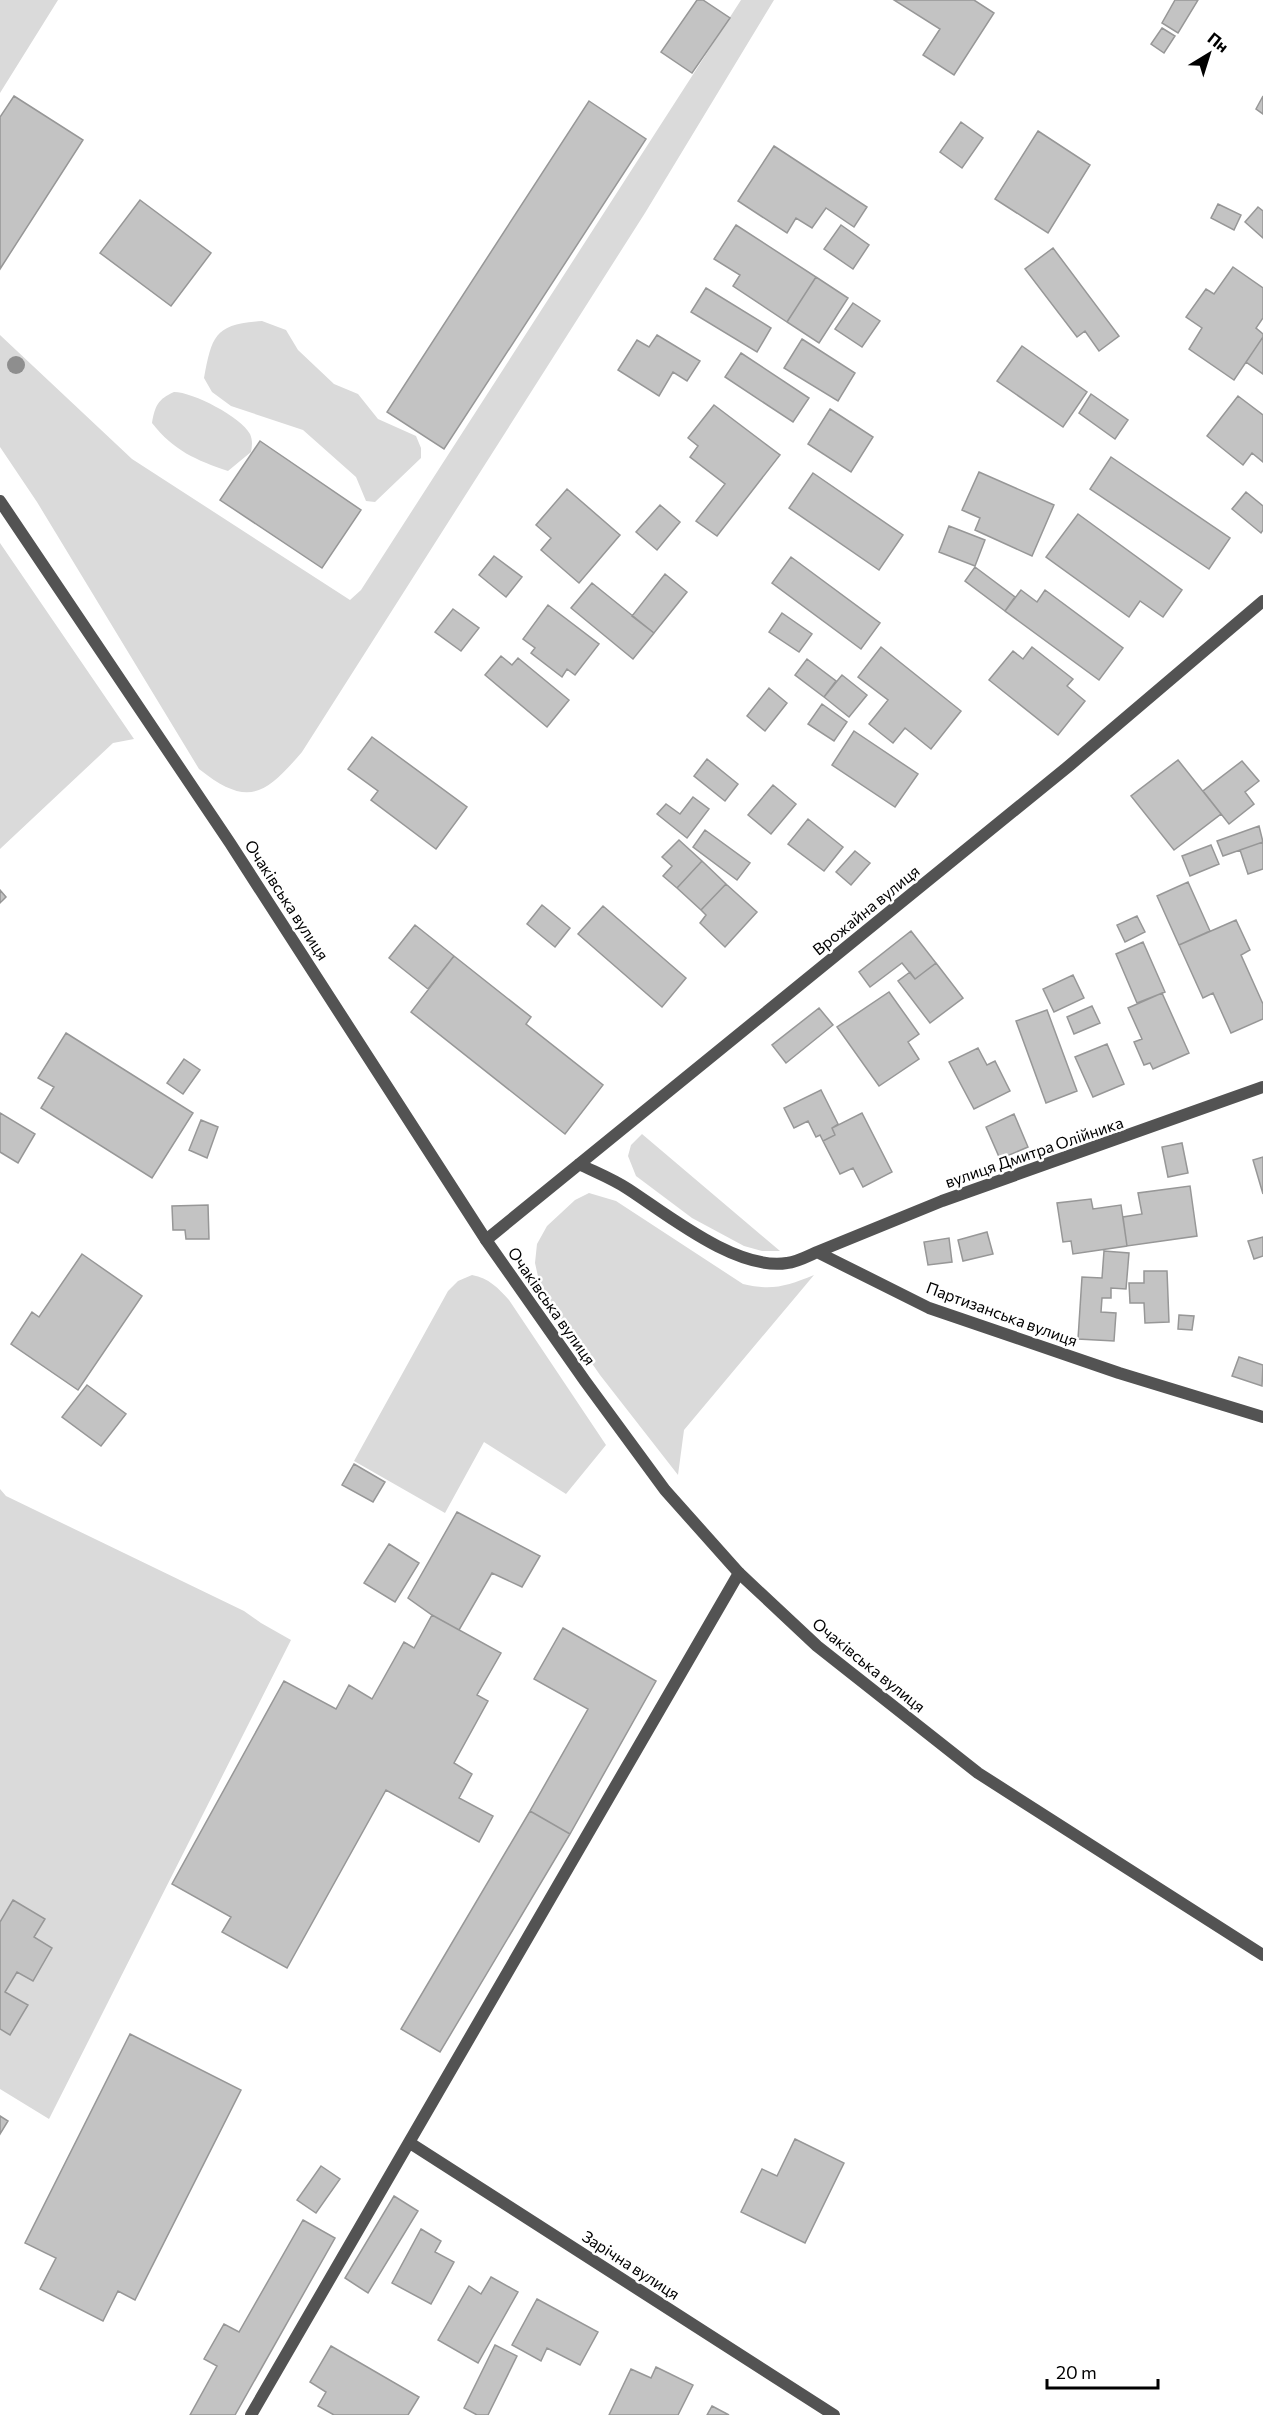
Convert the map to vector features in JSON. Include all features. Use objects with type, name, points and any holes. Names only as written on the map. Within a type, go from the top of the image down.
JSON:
[{"type":"street","name":"Очаківська вулиця","points":[[0,501],[231,843],[486,1240],[665,1490],[739,1573],[817,1646],[978,1773],[1263,1955]]},
{"type":"street","name":"Врожайна вулиця","points":[[486,1240],[1070,765],[1263,601]]},
{"type":"street","name":"вулиця Дмитра Олійника","points":[[817,1252],[942,1201],[1263,1087]]},
{"type":"street","points":[[579,1164],[626,1187],[687,1229],[742,1257],[765,1262],[787,1263],[817,1252]]},
{"type":"street","name":"Партизанська вулиця","points":[[817,1252],[929,1308],[1119,1373],[1263,1417]]},
{"type":"street","points":[[251,2415],[739,1573]]},
{"type":"street","name":"Зарічна вулиця","points":[[410,2143],[834,2415]]},
{"type":"shaded area","points":[[0,0],[58,0],[0,93]]},
{"type":"shaded area","points":[[741,0],[774,0],[645,213],[302,752],[277,778],[266,787],[255,791],[243,792],[231,789],[216,781],[199,769],[37,502],[0,447],[0,335],[132,459],[350,600],[361,590]]},
{"type":"shaded area","points":[[262,321],[286,330],[298,350],[334,384],[358,394],[378,419],[416,436],[421,448],[421,458],[375,502],[366,501],[356,477],[303,430],[231,406],[212,392],[204,378],[210,351],[218,334],[234,325]]},
{"type":"shaded area","points":[[174,392],[193,396],[237,420],[250,434],[251,452],[228,471],[177,448],[152,423],[158,404],[164,397]]},
{"type":"shaded area","points":[[0,543],[134,739],[113,743],[0,849]]},
{"type":"shaded area","points":[[642,1134],[780,1251],[762,1251],[744,1246],[692,1218],[636,1176],[628,1156],[631,1145]]},
{"type":"shaded area","points":[[589,1193],[616,1201],[743,1284],[763,1287],[779,1286],[814,1275],[684,1430],[678,1475],[600,1375],[541,1290],[535,1263],[537,1244],[547,1226],[575,1200]]},
{"type":"shaded area","points":[[472,1275],[488,1281],[509,1300],[606,1445],[566,1494],[484,1442],[445,1513],[354,1461],[448,1291],[458,1281]]},
{"type":"shaded area","points":[[0,1489],[6,1496],[244,1611],[291,1640],[49,2119],[0,2089]]},
{"type":"building","points":[[697,0],[703,0],[730,18],[692,73],[661,52]]},
{"type":"building","points":[[894,0],[974,0],[994,13],[954,75],[923,55],[940,29]]},
{"type":"building","points":[[1175,0],[1198,0],[1178,33],[1162,23]]},
{"type":"building","points":[[1162,28],[1175,36],[1164,53],[1151,44]]},
{"type":"building","points":[[14,96],[83,140],[0,269],[0,117]]},
{"type":"building","points":[[1263,96],[1263,114],[1256,109]]},
{"type":"building","points":[[589,101],[646,139],[444,449],[387,412]]},
{"type":"building","points":[[961,122],[983,138],[962,168],[940,152]]},
{"type":"building","points":[[1038,131],[1090,165],[1048,233],[995,199]]},
{"type":"building","points":[[774,146],[867,207],[854,227],[826,208],[812,228],[796,218],[787,233],[738,201]]},
{"type":"building","points":[[140,200],[211,253],[171,306],[100,253]]},
{"type":"building","points":[[1218,204],[1241,215],[1234,230],[1211,218]]},
{"type":"building","points":[[1258,207],[1263,211],[1263,238],[1245,222]]},
{"type":"building","points":[[736,225],[816,277],[787,322],[733,286],[740,275],[714,259]]},
{"type":"building","points":[[841,225],[869,245],[853,269],[824,249]]},
{"type":"building","points":[[1053,248],[1119,336],[1099,351],[1085,331],[1077,337],[1025,269]]},
{"type":"building","points":[[1233,267],[1263,288],[1263,318],[1256,328],[1263,334],[1263,337],[1234,380],[1189,349],[1202,328],[1186,317],[1206,289],[1214,294]]},
{"type":"building","points":[[816,277],[848,298],[819,343],[787,322]]},
{"type":"building","points":[[706,288],[771,328],[757,352],[691,312]]},
{"type":"building","points":[[853,303],[880,321],[862,347],[835,329]]},
{"type":"building","points":[[657,335],[700,361],[687,381],[673,372],[659,396],[618,370],[637,340],[649,347]]},
{"type":"building","points":[[1263,337],[1263,374],[1246,362]]},
{"type":"building","points":[[802,339],[855,373],[838,401],[784,368]]},
{"type":"building","points":[[1022,346],[1087,392],[1063,427],[997,381]]},
{"type":"building","points":[[741,353],[809,398],[793,422],[725,377]]},
{"type":"building","points":[[1091,394],[1128,420],[1115,439],[1079,413]]},
{"type":"building","points":[[1238,396],[1263,415],[1263,462],[1252,453],[1243,465],[1207,436]]},
{"type":"building","points":[[714,405],[780,455],[717,536],[696,521],[725,484],[690,457],[698,446],[688,438]]},
{"type":"building","points":[[830,409],[873,437],[851,472],[808,444]]},
{"type":"building","points":[[260,441],[361,510],[322,568],[220,500]]},
{"type":"building","points":[[1111,457],[1230,538],[1209,569],[1090,489]]},
{"type":"building","points":[[979,472],[1054,505],[1032,556],[975,530],[980,518],[962,510]]},
{"type":"building","points":[[813,473],[903,535],[879,570],[789,508]]},
{"type":"building","points":[[567,489],[620,535],[579,583],[541,550],[551,538],[536,525]]},
{"type":"building","points":[[1246,492],[1263,506],[1261,533],[1232,509]]},
{"type":"building","points":[[660,505],[680,522],[657,550],[636,532]]},
{"type":"building","points":[[1078,514],[1182,590],[1163,617],[1140,601],[1129,617],[1046,557]]},
{"type":"building","points":[[949,526],[985,540],[975,566],[939,552]]},
{"type":"building","points":[[494,556],[522,577],[506,597],[479,575]]},
{"type":"building","points":[[791,557],[880,623],[861,649],[772,583]]},
{"type":"building","points":[[975,567],[1015,597],[1005,611],[965,581]]},
{"type":"building","points":[[665,574],[687,592],[654,633],[632,616]]},
{"type":"building","points":[[592,583],[654,633],[633,659],[571,608]]},
{"type":"building","points":[[1021,590],[1037,602],[1045,590],[1123,648],[1099,680],[1005,611]]},
{"type":"building","points":[[548,605],[599,644],[575,675],[567,669],[562,677],[531,653],[535,648],[523,639]]},
{"type":"building","points":[[453,609],[479,628],[461,651],[435,632]]},
{"type":"building","points":[[782,613],[812,634],[799,652],[769,632]]},
{"type":"building","points":[[881,647],[961,711],[931,749],[905,728],[893,743],[869,724],[888,700],[858,677]]},
{"type":"building","points":[[1032,647],[1073,679],[1067,686],[1085,701],[1058,735],[989,680],[1013,651],[1023,659]]},
{"type":"building","points":[[501,656],[512,665],[518,658],[569,700],[547,727],[485,675]]},
{"type":"building","points":[[807,659],[836,681],[824,697],[795,675]]},
{"type":"building","points":[[842,675],[867,695],[849,717],[824,697]]},
{"type":"building","points":[[769,688],[787,703],[765,731],[747,716]]},
{"type":"building","points":[[822,704],[847,722],[834,741],[808,724]]},
{"type":"building","points":[[854,731],[918,774],[895,807],[832,765]]},
{"type":"building","points":[[372,737],[467,807],[436,849],[371,800],[378,791],[348,769]]},
{"type":"building","points":[[707,759],[738,784],[725,801],[694,776]]},
{"type":"building","points":[[1178,760],[1221,814],[1174,850],[1131,796]]},
{"type":"building","points":[[1242,761],[1259,781],[1245,792],[1254,804],[1229,824],[1203,791]]},
{"type":"building","points":[[773,785],[796,804],[771,834],[748,815]]},
{"type":"building","points":[[693,797],[709,809],[687,838],[657,814],[666,804],[680,814]]},
{"type":"building","points":[[808,819],[843,847],[824,871],[788,844]]},
{"type":"building","points":[[1259,826],[1263,842],[1223,856],[1217,841]]},
{"type":"building","points":[[705,830],[750,863],[737,880],[693,847]]},
{"type":"building","points":[[679,840],[702,861],[677,888],[663,876],[672,866],[662,857]]},
{"type":"building","points":[[1263,842],[1263,869],[1248,874],[1240,850]]},
{"type":"building","points":[[1211,845],[1219,864],[1190,876],[1182,856]]},
{"type":"building","points":[[855,851],[870,863],[851,885],[836,872]]},
{"type":"building","points":[[702,861],[726,884],[701,910],[677,888]]},
{"type":"building","points":[[1188,882],[1210,931],[1179,945],[1157,896]]},
{"type":"building","points":[[726,884],[757,912],[725,947],[700,923],[706,915],[701,910]]},
{"type":"building","points":[[0,890],[6,897],[0,903]]},
{"type":"building","points":[[542,905],[570,928],[555,947],[527,924]]},
{"type":"building","points":[[603,906],[686,978],[662,1007],[578,934]]},
{"type":"building","points":[[1137,916],[1145,932],[1125,942],[1117,925]]},
{"type":"building","points":[[1236,920],[1250,950],[1241,955],[1263,1004],[1263,1019],[1231,1033],[1213,993],[1203,998],[1179,945]]},
{"type":"building","points":[[415,925],[454,956],[428,989],[389,958]]},
{"type":"building","points":[[911,931],[936,963],[915,979],[902,963],[870,987],[859,972]]},
{"type":"building","points":[[1143,942],[1165,992],[1137,1003],[1116,954]]},
{"type":"building","points":[[454,956],[531,1017],[526,1024],[603,1085],[565,1134],[411,1012]]},
{"type":"building","points":[[936,963],[963,998],[930,1023],[898,981],[910,972],[915,979]]},
{"type":"building","points":[[1073,975],[1084,998],[1054,1012],[1043,989]]},
{"type":"building","points":[[889,992],[919,1034],[908,1042],[919,1059],[879,1086],[837,1027]]},
{"type":"building","points":[[1162,993],[1189,1053],[1153,1069],[1150,1063],[1144,1065],[1134,1042],[1142,1039],[1128,1008]]},
{"type":"building","points":[[1092,1006],[1100,1023],[1074,1034],[1067,1017]]},
{"type":"building","points":[[819,1008],[833,1025],[786,1063],[772,1045]]},
{"type":"building","points":[[1047,1010],[1077,1091],[1046,1103],[1016,1021]]},
{"type":"building","points":[[66,1033],[193,1113],[152,1178],[41,1108],[54,1087],[38,1078]]},
{"type":"building","points":[[1107,1044],[1124,1084],[1093,1097],[1075,1057]]},
{"type":"building","points":[[978,1048],[987,1065],[995,1061],[1010,1091],[974,1109],[949,1062]]},
{"type":"building","points":[[184,1059],[200,1070],[183,1094],[167,1083]]},
{"type":"building","points":[[821,1090],[838,1124],[832,1128],[835,1135],[823,1141],[820,1135],[816,1137],[808,1121],[794,1128],[784,1108]]},
{"type":"building","points":[[0,1113],[35,1134],[18,1163],[0,1152]]},
{"type":"building","points":[[862,1113],[892,1172],[863,1187],[853,1168],[840,1174],[823,1141],[835,1135],[832,1128]]},
{"type":"building","points":[[1014,1114],[1028,1147],[1000,1159],[986,1127]]},
{"type":"building","points":[[201,1120],[218,1127],[207,1158],[189,1150]]},
{"type":"building","points":[[1182,1143],[1188,1173],[1168,1177],[1162,1147]]},
{"type":"building","points":[[1263,1157],[1263,1194],[1253,1160]]},
{"type":"building","points":[[1190,1186],[1197,1236],[1127,1246],[1123,1217],[1142,1214],[1138,1193]]},
{"type":"building","points":[[1091,1199],[1093,1209],[1121,1205],[1127,1246],[1073,1254],[1071,1241],[1063,1242],[1057,1203]]},
{"type":"building","points":[[208,1205],[209,1239],[186,1239],[185,1230],[173,1230],[172,1206]]},
{"type":"building","points":[[987,1232],[993,1254],[963,1261],[958,1240]]},
{"type":"building","points":[[1263,1237],[1263,1256],[1254,1259],[1248,1241]]},
{"type":"building","points":[[949,1238],[952,1262],[928,1265],[924,1242]]},
{"type":"building","points":[[1104,1251],[1129,1253],[1126,1289],[1111,1288],[1111,1298],[1102,1298],[1101,1312],[1116,1313],[1114,1341],[1078,1339],[1082,1277],[1102,1278]]},
{"type":"building","points":[[82,1254],[142,1296],[78,1390],[11,1344],[32,1312],[39,1317]]},
{"type":"building","points":[[1144,1271],[1167,1271],[1169,1322],[1145,1323],[1144,1303],[1130,1303],[1129,1283],[1144,1283]]},
{"type":"building","points":[[1179,1315],[1194,1316],[1192,1330],[1178,1329]]},
{"type":"building","points":[[1239,1357],[1263,1365],[1262,1386],[1232,1376]]},
{"type":"building","points":[[87,1385],[126,1414],[101,1446],[62,1417]]},
{"type":"building","points":[[354,1464],[385,1482],[373,1502],[342,1485]]},
{"type":"building","points":[[457,1512],[540,1556],[522,1587],[492,1573],[459,1630],[408,1598]]},
{"type":"building","points":[[389,1544],[419,1563],[395,1602],[364,1583]]},
{"type":"building","points":[[432,1615],[501,1653],[477,1695],[488,1701],[454,1763],[472,1774],[459,1798],[493,1816],[479,1842],[386,1790],[287,1968],[222,1932],[231,1917],[172,1884],[284,1681],[336,1709],[349,1685],[372,1699],[404,1642],[414,1648]]},
{"type":"building","points":[[563,1628],[656,1681],[570,1834],[530,1811],[588,1709],[534,1679]]},
{"type":"building","points":[[530,1811],[570,1834],[440,2052],[401,2029]]},
{"type":"building","points":[[13,1900],[45,1919],[34,1937],[52,1948],[33,1981],[17,1972],[5,1992],[28,2005],[10,2035],[0,2029],[0,1922]]},
{"type":"building","points":[[130,2034],[241,2090],[135,2300],[118,2291],[103,2321],[40,2289],[56,2258],[25,2243]]},
{"type":"building","points":[[0,2116],[8,2121],[0,2134]]},
{"type":"building","points":[[795,2139],[844,2163],[805,2243],[741,2212],[762,2169],[777,2176]]},
{"type":"building","points":[[321,2166],[340,2179],[316,2213],[297,2200]]},
{"type":"building","points":[[394,2196],[418,2211],[368,2293],[345,2278]]},
{"type":"building","points":[[303,2220],[335,2238],[235,2415],[190,2415],[217,2366],[204,2359],[224,2324],[239,2332]]},
{"type":"building","points":[[421,2229],[441,2241],[435,2252],[454,2262],[431,2304],[392,2283]]},
{"type":"building","points":[[491,2277],[518,2292],[478,2363],[438,2340],[469,2286],[481,2294]]},
{"type":"building","points":[[537,2299],[598,2332],[580,2365],[547,2348],[541,2361],[512,2345]]},
{"type":"building","points":[[495,2345],[517,2356],[488,2415],[477,2415],[464,2408]]},
{"type":"building","points":[[331,2346],[419,2397],[408,2415],[334,2415],[318,2406],[326,2392],[310,2382]]},
{"type":"building","points":[[656,2367],[693,2385],[678,2415],[609,2415],[631,2369],[651,2378]]},
{"type":"building","points":[[712,2406],[729,2415],[707,2415]]}]
